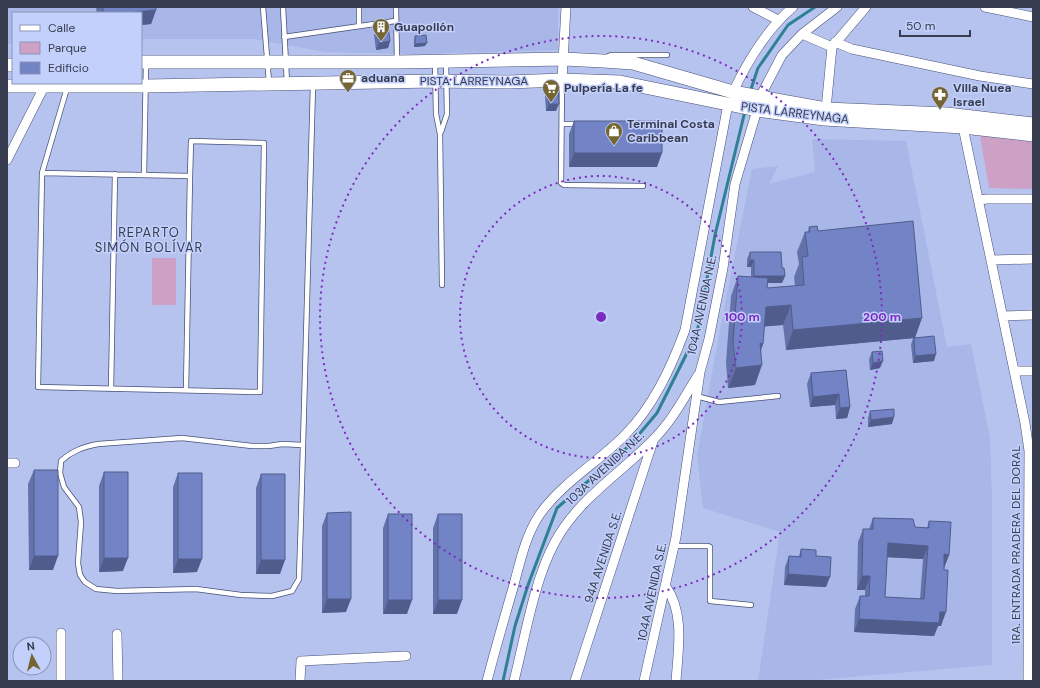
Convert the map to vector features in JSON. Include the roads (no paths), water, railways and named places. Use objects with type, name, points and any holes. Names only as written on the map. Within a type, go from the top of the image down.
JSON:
[{"type":"main road","name":"PISTA LARREYNAGA","points":[[144,62],[397,62],[564,59],[603,61],[633,64],[733,98]]},
{"type":"main road","name":"PISTA LARREYNAGA","points":[[7,86],[146,86],[314,82],[562,80],[620,82],[733,98],[824,119],[963,127],[1033,135]]},
{"type":"main road","name":"PISTA LARREYNAGA","points":[[757,103],[826,109],[947,114],[1033,124]]},
{"type":"street","points":[[562,80],[566,7]]},
{"type":"street","points":[[753,7],[778,20]]},
{"type":"street","points":[[487,681],[525,542],[540,515],[558,493],[623,437],[637,422],[662,385],[685,330],[733,98],[746,65],[778,20],[793,7]]},
{"type":"street","name":"104A AVENIDA N.E.","points":[[680,507],[700,372],[709,339],[721,275],[735,184],[757,103],[782,55],[802,34],[837,7]]},
{"type":"street","points":[[826,109],[834,44],[866,7]]},
{"type":"street","points":[[985,7],[1033,17]]},
{"type":"street","points":[[802,34],[852,49],[980,76],[1033,84]]},
{"type":"street","points":[[7,160],[45,85]]},
{"type":"street","name":"1RA. ENTRADA PRADERA DEL DORAL","points":[[963,127],[980,200],[1014,371],[1029,426],[1031,540],[1030,652],[1028,681]]},
{"type":"street","points":[[980,200],[1033,199]]},
{"type":"street","points":[[992,260],[1033,259]]},
{"type":"street","points":[[1003,316],[1033,315]]},
{"type":"street","points":[[1014,371],[1033,371]]},
{"type":"street","name":"103A AVENIDA N.E.","points":[[514,681],[542,570],[555,542],[583,504],[653,440],[674,414],[700,372]]},
{"type":"street","name":"94A AVENIDA S.E.","points":[[575,681],[653,440]]},
{"type":"street","name":"104A AVENIDA S.E.","points":[[644,681],[666,587],[680,507]]},
{"type":"street","points":[[666,587],[670,593],[676,611],[680,634],[676,681]]},
{"type":"street","points":[[61,633],[61,681]]},
{"type":"street","points":[[117,634],[118,681]]},
{"type":"street","points":[[300,681],[300,661],[406,656]]},
{"type":"lane","points":[[263,7],[269,83]]},
{"type":"lane","points":[[283,7],[287,83]]},
{"type":"lane","points":[[358,7],[359,25]]},
{"type":"lane","points":[[396,7],[395,21],[397,62]]},
{"type":"lane","points":[[284,37],[395,21]]},
{"type":"lane","points":[[603,61],[605,56],[611,55],[667,55]]},
{"type":"lane","points":[[441,61],[441,81],[436,114],[440,134],[442,285]]},
{"type":"lane","points":[[440,134],[447,114],[441,81],[441,61]]},
{"type":"lane","points":[[144,62],[146,86],[144,175]]},
{"type":"lane","points":[[562,80],[561,180],[563,185],[643,186]]},
{"type":"lane","points":[[303,445],[282,444],[252,446],[182,438],[98,444],[85,447],[69,454],[61,461],[60,473],[64,487],[78,507],[81,522],[78,563],[80,575],[85,582],[96,589],[117,591],[196,589],[241,595],[272,596],[292,591],[299,579],[314,82]]},
{"type":"lane","points":[[68,85],[42,173],[38,388],[260,392],[264,143],[191,141],[186,390]]},
{"type":"lane","points":[[562,124],[584,124]]},
{"type":"lane","points":[[42,173],[190,176]]},
{"type":"lane","points":[[111,389],[115,174]]},
{"type":"lane","points":[[696,396],[719,402],[778,396]]},
{"type":"lane","points":[[674,546],[708,546],[710,548],[710,601],[752,604]]},
{"type":"waterway","points":[[750,92],[758,68],[788,25],[815,7]]},
{"type":"waterway","points":[[503,681],[515,626],[528,585],[557,508],[630,445],[657,413],[697,333],[715,235],[745,111]]},
{"type":"place","name":"Guapollón","points":[[381,42]]},
{"type":"place","name":"aduana","points":[[348,93]]},
{"type":"place","name":"Pulpería La fe","points":[[551,103]]},
{"type":"place","name":"Villa Nuea Israel","points":[[940,110]]},
{"type":"place","name":"Terminal Costa Caribbean","points":[[614,146]]},
{"type":"district","name":"REPARTO SIMÓN BOLÍVAR","points":[[149,240]]}]
